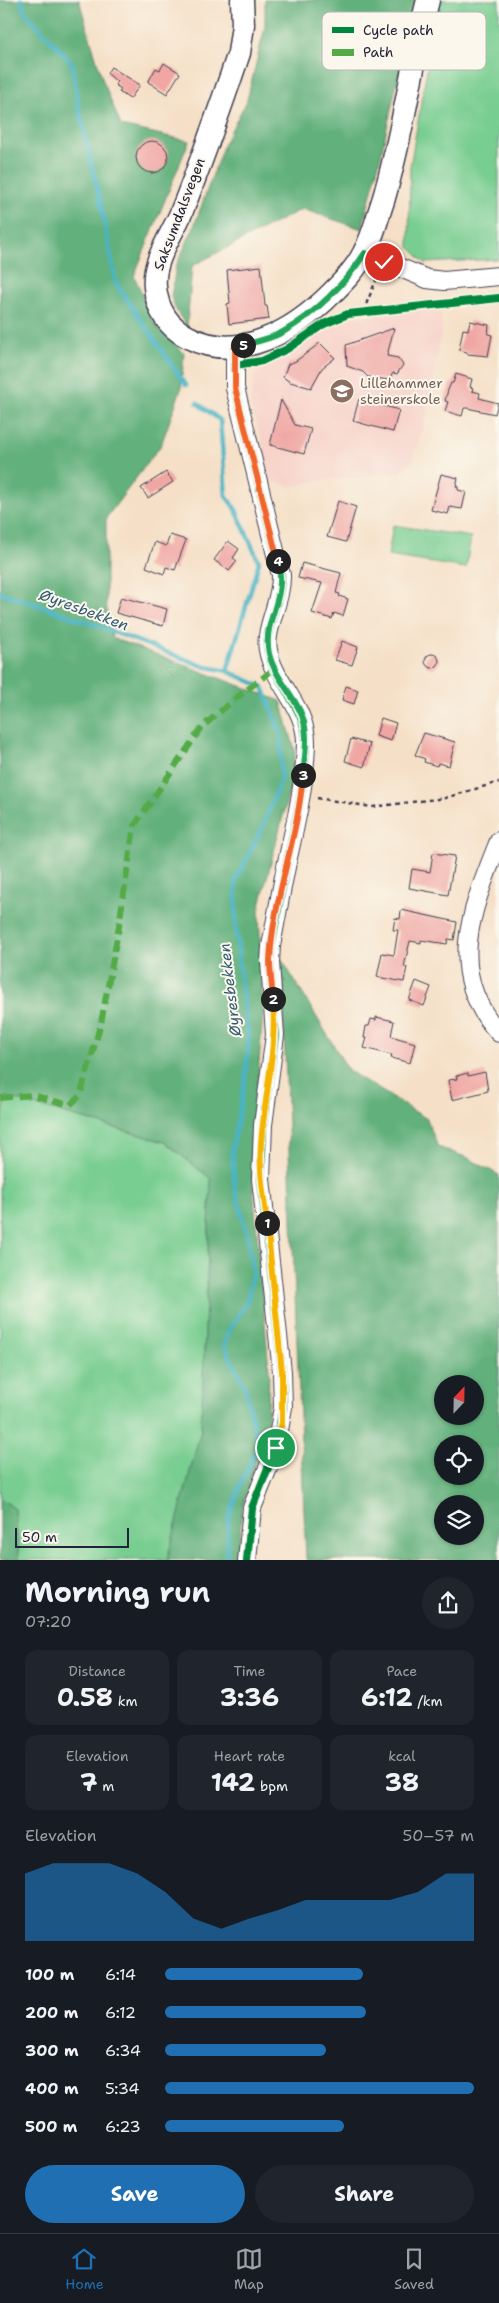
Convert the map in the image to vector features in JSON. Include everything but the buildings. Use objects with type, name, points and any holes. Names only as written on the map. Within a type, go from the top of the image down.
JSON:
[{"type":"main road","name":"Saksumdalsvegen","points":[[242,0],[243,25],[240,53],[180,214],[160,258],[154,285],[163,315],[181,334],[207,345],[235,347],[266,340],[282,333],[303,320],[349,276],[365,253],[389,182],[413,70]]},
{"type":"street","points":[[365,253],[427,279],[444,281],[499,276]]},
{"type":"street","points":[[235,347],[235,388],[280,575],[281,588],[268,636],[268,647],[274,669],[300,712],[304,724],[306,742],[302,793],[271,946],[270,962],[275,1035],[261,1146],[261,1179],[282,1372],[283,1414],[276,1448],[252,1508],[247,1560]]},
{"type":"street","points":[[499,841],[472,921],[466,956],[467,972],[473,994],[481,1011],[499,1033]]},
{"type":"path","points":[[356,313],[374,311]]},
{"type":"path","points":[[302,793],[341,803],[372,807],[445,798],[499,782]]},
{"type":"shaded area","name":"Lillehammer steinerskole","points":[[429,310],[441,313],[442,330],[426,417],[413,460],[401,472],[309,482],[295,487],[270,481],[262,439],[250,406],[254,375],[351,318]]},
{"type":"green space","points":[[0,0],[79,0],[102,78],[121,126],[189,141],[134,276],[157,327],[184,353],[181,389],[161,445],[106,518],[106,603],[112,638],[281,701],[295,751],[291,785],[259,909],[263,1013],[251,1164],[269,1369],[268,1418],[242,1509],[238,1560],[167,1560],[201,1430],[211,1179],[165,1142],[6,1097],[0,1135]]},
{"type":"green space","points":[[265,0],[415,0],[412,12],[322,12],[322,70],[400,70],[362,229],[302,209],[192,266],[187,327],[177,312],[171,297],[176,266],[193,229],[224,144],[247,100],[265,27]]},
{"type":"green space","points":[[439,0],[499,0],[499,259],[425,263],[409,247],[410,167],[427,70],[486,70],[486,12],[437,12]]},
{"type":"green space","points":[[393,525],[471,537],[466,568],[388,556]]},
{"type":"green space","points":[[281,958],[349,1071],[427,1119],[438,1147],[468,1158],[499,1175],[499,1560],[306,1560]]},
{"type":"green space","points":[[5,1097],[165,1142],[211,1179],[201,1430],[167,1560],[19,1560],[15,1509],[0,1498],[0,1135]]},
{"type":"green space","points":[[0,1498],[15,1509],[19,1560],[0,1560]]},
{"type":"waterway","points":[[21,0],[25,12],[72,63],[79,109],[102,209],[116,284],[186,385]]},
{"type":"waterway","points":[[197,403],[220,420],[226,496],[236,510],[259,562],[227,671]]},
{"type":"waterway","name":"Øyresbekken","points":[[0,592],[98,626],[203,666],[227,671],[263,687],[281,734],[281,779],[264,824],[236,880],[236,929],[241,984],[249,1037],[245,1082],[232,1149],[235,1189],[247,1235],[253,1272],[247,1302],[229,1330],[224,1345],[245,1387],[258,1446],[240,1486],[229,1517],[226,1560]]},
{"type":"marked path","points":[[0,1098],[32,1095],[70,1105],[80,1096],[101,1023],[118,932],[134,826],[202,727],[274,669]]},
{"type":"cycle path","points":[[235,365],[262,361],[287,349],[324,324],[348,314],[499,298]]},
{"type":"cycle path","points":[[235,347],[235,388],[281,575],[279,595],[268,633],[268,650],[271,662],[301,718],[306,744],[300,799],[271,946],[270,962],[275,1035],[263,1125],[261,1179],[282,1372],[283,1407],[276,1448],[252,1508],[247,1560]]},
{"type":"place","name":"Lillehammer steinerskole","points":[[342,391]]},
{"type":"route","points":[[276,1448],[282,1422],[282,1372],[261,1179],[261,1146],[275,1035],[270,962],[271,946],[302,793],[306,742],[304,724],[300,712],[274,669],[268,647],[268,636],[281,588],[279,564],[235,388],[235,347],[266,340],[303,320],[349,276],[365,253],[384,262]]}]
